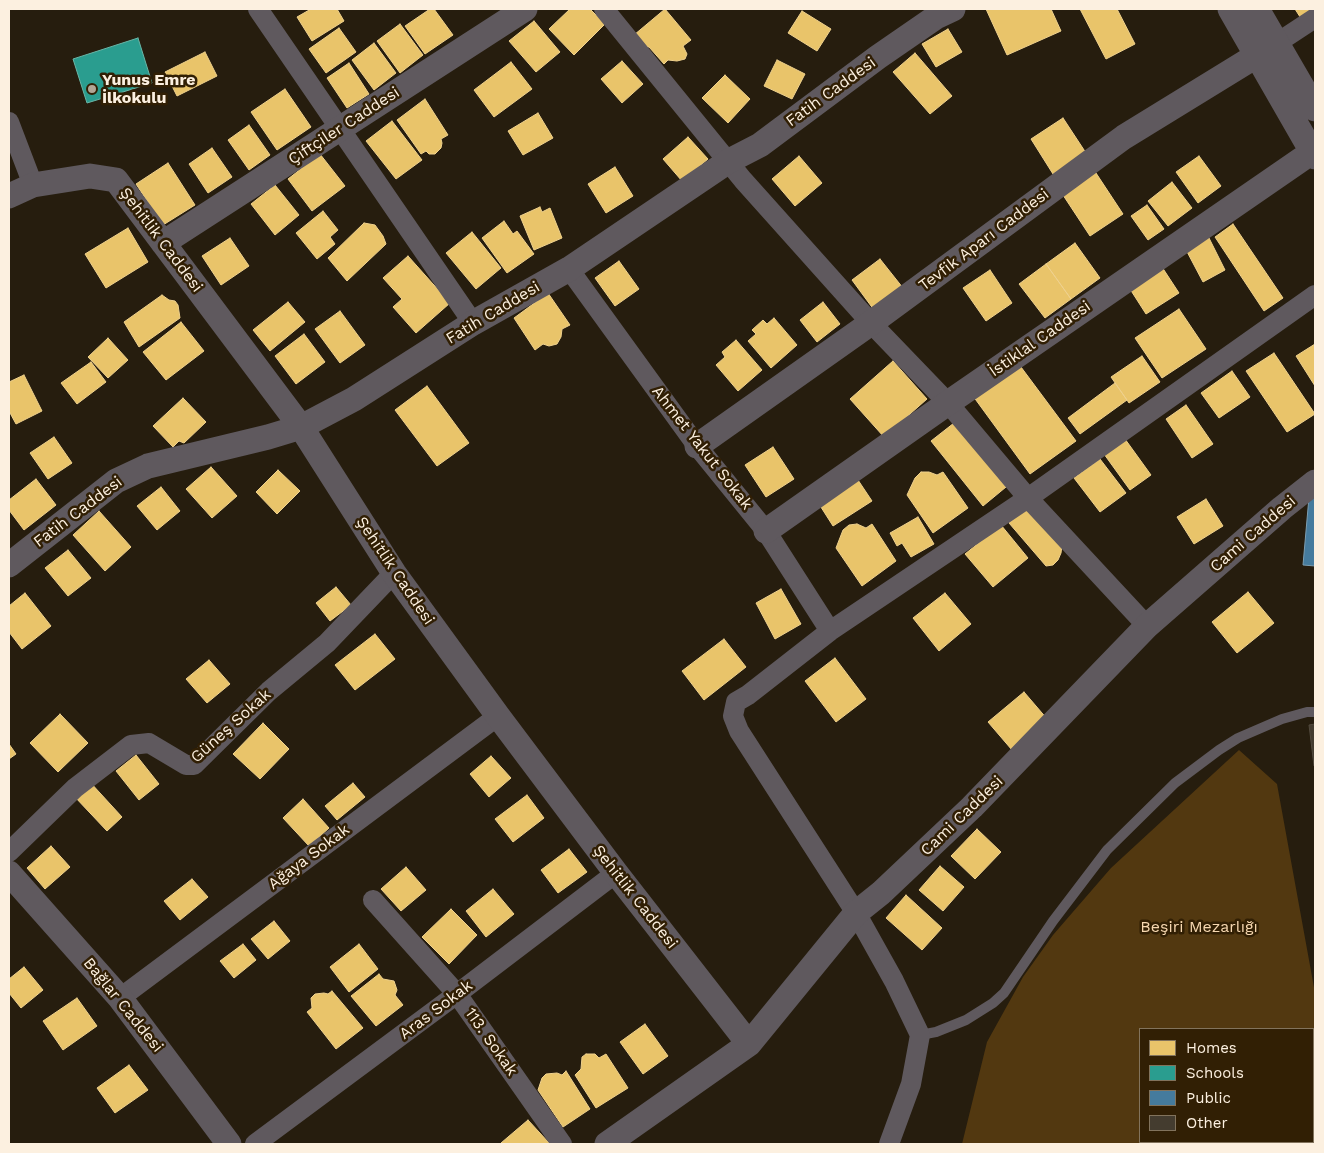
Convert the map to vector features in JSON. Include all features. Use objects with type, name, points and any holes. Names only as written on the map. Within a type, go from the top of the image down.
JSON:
[{"type":"street","points":[[258,9],[473,324]]},
{"type":"street","name":"Çiftçiler Caddesi","points":[[163,243],[525,9]]},
{"type":"street","points":[[605,9],[743,180],[871,324],[948,403],[1028,498],[1147,626]]},
{"type":"street","points":[[1230,9],[1267,49],[1315,109]]},
{"type":"street","points":[[1257,9],[1267,49],[1314,153]]},
{"type":"street","name":"Fatih Caddesi","points":[[9,565],[116,480],[148,466],[268,438],[301,427],[354,399],[473,324],[569,269],[729,161],[760,145],[938,12]]},
{"type":"street","points":[[1267,49],[1315,18]]},
{"type":"street","name":"Tevfik Aparı Caddesi","points":[[697,446],[871,324],[1124,136],[1267,49]]},
{"type":"street","points":[[9,122],[33,185]]},
{"type":"street","name":"İstiklal Caddesi","points":[[766,531],[948,403],[1314,153]]},
{"type":"street","name":"Şehitlik Caddesi","points":[[9,196],[33,185],[90,176],[116,180],[301,427],[394,573],[498,716],[616,873],[749,1044]]},
{"type":"street","name":"Ahmet Yakut Sokak","points":[[569,269],[697,446],[766,531],[830,631]]},
{"type":"street","points":[[889,1144],[911,1084],[920,1035],[894,981],[856,913],[739,731],[733,716],[736,702],[748,695],[830,631],[1028,498],[1315,295]]},
{"type":"street","name":"Cami Caddesi","points":[[607,1144],[749,1044],[856,913],[881,893],[972,807],[1147,626],[1282,508],[1315,482]]},
{"type":"street","name":"Güneş Sokak","points":[[9,852],[75,788],[130,745],[149,743],[186,765],[194,765],[269,691],[328,643],[394,573]]},
{"type":"street","name":"Ağaya Sokak","points":[[120,998],[498,716]]},
{"type":"street","name":"Bağlar Caddesi","points":[[9,873],[120,998],[229,1144]]},
{"type":"street","name":"Aras Sokak","points":[[255,1144],[616,873]]},
{"type":"street","name":"113. Sokak","points":[[373,900],[457,994],[562,1144]]},
{"type":"lane","points":[[920,1035],[936,1032],[966,1020],[993,1003],[1004,993],[1053,921],[1108,850],[1175,783],[1238,738],[1282,719],[1306,712],[1315,712]]},
{"type":"green space","name":"Beşiri Mezarlığı","points":[[1239,750],[1277,784],[1315,993],[1315,1144],[962,1144],[987,1042],[1023,977],[1053,935],[1111,868]]},
{"type":"building: Homes","points":[[311,9],[337,9],[344,21],[312,41],[297,17]]},
{"type":"building: Homes","points":[[430,9],[434,9],[453,35],[425,54],[405,26]]},
{"type":"building: Homes","points":[[570,9],[590,9],[605,24],[574,55],[549,29]]},
{"type":"building: Homes","points":[[665,9],[691,40],[683,46],[687,54],[685,59],[677,61],[668,60],[664,64],[649,47],[645,47],[634,35]]},
{"type":"building: Homes","points":[[986,9],[1051,9],[1061,31],[1007,55]]},
{"type":"building: Homes","points":[[1080,9],[1117,9],[1135,44],[1106,59]]},
{"type":"building: Homes","points":[[1295,9],[1315,9],[1302,20]]},
{"type":"building: Homes","points":[[802,11],[831,29],[817,51],[788,33]]},
{"type":"building: Homes","points":[[534,21],[560,52],[536,72],[509,41]]},
{"type":"building: Homes","points":[[400,24],[423,55],[400,73],[377,41]]},
{"type":"building: Homes","points":[[339,28],[356,52],[326,73],[309,49]]},
{"type":"building: Homes","points":[[948,29],[962,52],[936,67],[922,44]]},
{"type":"building: Homes","points":[[374,43],[396,73],[374,90],[352,60]]},
{"type":"building: Homes","points":[[205,52],[217,76],[177,96],[165,72]]},
{"type":"building: Homes","points":[[915,53],[952,96],[930,114],[893,72]]},
{"type":"building: Homes","points":[[777,60],[805,74],[792,99],[764,86]]},
{"type":"building: Homes","points":[[622,61],[643,84],[622,103],[601,79]]},
{"type":"building: Homes","points":[[511,62],[532,89],[494,117],[474,90]]},
{"type":"building: Homes","points":[[349,63],[369,94],[347,108],[327,78]]},
{"type":"building: Homes","points":[[725,75],[750,99],[728,123],[702,98]]},
{"type":"building: Homes","points":[[285,89],[311,127],[277,150],[251,112]]},
{"type":"building: Homes","points":[[425,99],[448,135],[441,139],[441,148],[435,154],[429,154],[426,151],[421,154],[397,120]]},
{"type":"building: Homes","points":[[538,113],[553,138],[523,155],[508,131]]},
{"type":"building: Homes","points":[[1063,118],[1086,153],[1053,174],[1031,139]]},
{"type":"building: Homes","points":[[392,121],[422,160],[396,179],[366,141]]},
{"type":"building: Homes","points":[[249,125],[270,155],[249,170],[228,140]]},
{"type":"building: Homes","points":[[688,137],[708,159],[682,181],[663,159]]},
{"type":"building: Homes","points":[[212,148],[232,177],[208,193],[189,164]]},
{"type":"building: Homes","points":[[320,154],[345,186],[312,211],[288,179]]},
{"type":"building: Homes","points":[[799,156],[822,183],[795,206],[772,179]]},
{"type":"building: Homes","points":[[1199,156],[1221,186],[1198,203],[1176,172]]},
{"type":"building: Homes","points":[[168,163],[195,205],[163,225],[136,184]]},
{"type":"building: Homes","points":[[615,167],[633,196],[606,213],[588,184]]},
{"type":"building: Homes","points":[[1094,170],[1123,214],[1090,236],[1061,192]]},
{"type":"building: Homes","points":[[1172,182],[1192,208],[1168,226],[1148,201]]},
{"type":"building: Homes","points":[[275,185],[299,215],[275,235],[251,204]]},
{"type":"building: Homes","points":[[1147,205],[1164,229],[1148,240],[1131,216]]},
{"type":"building: Homes","points":[[540,207],[542,212],[550,208],[562,238],[534,250],[520,216]]},
{"type":"building: Homes","points":[[323,211],[338,230],[330,237],[335,244],[317,259],[296,233]]},
{"type":"building: Homes","points":[[504,221],[513,234],[517,231],[534,254],[507,273],[482,238]]},
{"type":"building: Homes","points":[[364,223],[375,225],[386,244],[347,281],[328,258]]},
{"type":"building: Homes","points":[[1233,224],[1283,298],[1264,311],[1215,237]]},
{"type":"building: Homes","points":[[128,228],[148,262],[106,288],[85,254]]},
{"type":"building: Homes","points":[[472,232],[501,268],[476,289],[446,253]]},
{"type":"building: Homes","points":[[1207,234],[1225,270],[1203,282],[1184,246]]},
{"type":"building: Homes","points":[[230,238],[249,266],[221,285],[202,256]]},
{"type":"building: Homes","points":[[1075,243],[1100,278],[1071,299],[1046,264]]},
{"type":"building: Homes","points":[[408,256],[450,303],[416,333],[393,307],[402,299],[383,278]]},
{"type":"building: Homes","points":[[880,259],[903,288],[874,310],[852,280]]},
{"type":"building: Homes","points":[[619,261],[639,289],[615,306],[595,278]]},
{"type":"building: Homes","points":[[1046,264],[1071,299],[1045,318],[1019,284]]},
{"type":"building: Homes","points":[[1162,267],[1179,293],[1146,314],[1130,289]]},
{"type":"building: Homes","points":[[990,270],[1012,303],[986,321],[963,288]]},
{"type":"building: Homes","points":[[548,293],[570,325],[562,329],[561,337],[557,344],[549,346],[543,344],[535,350],[514,318]]},
{"type":"building: Homes","points":[[162,295],[169,300],[175,301],[178,305],[180,318],[139,347],[124,322]]},
{"type":"building: Homes","points":[[288,302],[305,322],[270,351],[253,330]]},
{"type":"building: Homes","points":[[823,302],[840,324],[817,342],[800,320]]},
{"type":"building: Homes","points":[[1179,309],[1206,349],[1162,378],[1135,338]]},
{"type":"building: Homes","points":[[340,311],[365,345],[340,363],[315,329]]},
{"type":"building: Homes","points":[[774,318],[797,345],[771,368],[748,341],[756,334],[752,330],[763,320],[767,324]]},
{"type":"building: Homes","points":[[181,322],[204,351],[166,380],[143,352]]},
{"type":"building: Homes","points":[[304,334],[325,362],[296,384],[275,356]]},
{"type":"building: Homes","points":[[108,338],[128,360],[108,378],[88,357]]},
{"type":"building: Homes","points":[[736,340],[762,370],[738,391],[716,365],[725,357],[722,352]]},
{"type":"building: Homes","points":[[1315,344],[1315,386],[1296,356]]},
{"type":"building: Homes","points":[[1274,353],[1315,414],[1287,432],[1246,371]]},
{"type":"building: Homes","points":[[1142,356],[1160,382],[1129,403],[1111,377]]},
{"type":"building: Homes","points":[[893,361],[927,399],[884,437],[850,399]]},
{"type":"building: Homes","points":[[91,362],[106,382],[77,404],[61,383]]},
{"type":"building: Homes","points":[[1018,363],[1076,441],[1030,474],[973,396]]},
{"type":"building: Homes","points":[[1232,371],[1250,397],[1219,418],[1201,393]]},
{"type":"building: Homes","points":[[24,375],[42,411],[16,424],[9,411],[9,382]]},
{"type":"building: Homes","points":[[1115,383],[1127,400],[1080,434],[1068,418]]},
{"type":"building: Homes","points":[[427,386],[469,443],[437,466],[395,410]]},
{"type":"building: Homes","points":[[183,398],[206,422],[184,443],[179,441],[173,447],[153,426]]},
{"type":"building: Homes","points":[[1186,405],[1213,444],[1192,458],[1166,419]]},
{"type":"building: Homes","points":[[954,423],[1006,487],[983,506],[931,441]]},
{"type":"building: Homes","points":[[54,437],[72,463],[48,479],[30,453]]},
{"type":"building: Homes","points":[[1125,439],[1151,475],[1130,490],[1104,454]]},
{"type":"building: Homes","points":[[773,447],[794,479],[766,497],[745,465]]},
{"type":"building: Homes","points":[[1100,459],[1126,493],[1100,512],[1074,478]]},
{"type":"building: Homes","points":[[211,467],[237,496],[212,518],[186,489]]},
{"type":"building: Homes","points":[[278,470],[300,491],[277,514],[256,492]]},
{"type":"building: Homes","points":[[921,472],[937,475],[943,472],[968,508],[933,533],[907,495],[915,478]]},
{"type":"building: Homes","points":[[36,479],[56,505],[24,530],[9,510],[9,500]]},
{"type":"building: Homes","points":[[858,480],[872,501],[833,526],[819,504]]},
{"type":"building: Homes","points":[[161,487],[180,511],[157,530],[137,506]]},
{"type":"building: Homes","points":[[1206,499],[1223,526],[1194,544],[1177,517]]},
{"type":"building: Homes","points":[[1026,508],[1062,545],[1058,560],[1053,565],[1046,566],[1009,523]]},
{"type":"building: Homes","points":[[99,511],[131,547],[105,571],[73,535]]},
{"type":"building: Homes","points":[[918,517],[934,544],[911,557],[902,543],[897,546],[890,533]]},
{"type":"building: Homes","points":[[857,524],[866,528],[872,524],[896,561],[862,586],[836,548],[843,530],[849,525]]},
{"type":"building: Homes","points":[[1001,525],[1028,558],[993,587],[965,554]]},
{"type":"building: Homes","points":[[68,550],[91,578],[68,596],[45,568]]},
{"type":"building: Homes","points":[[336,587],[351,605],[330,621],[316,603]]},
{"type":"building: Homes","points":[[781,589],[801,624],[775,639],[756,603]]},
{"type":"building: Homes","points":[[1248,592],[1274,623],[1237,653],[1212,622]]},
{"type":"building: Homes","points":[[25,593],[51,626],[22,649],[9,632],[9,606]]},
{"type":"building: Homes","points":[[945,593],[971,624],[939,651],[913,618]]},
{"type":"building: Homes","points":[[375,634],[395,659],[355,690],[335,665]]},
{"type":"building: Homes","points":[[724,639],[746,667],[704,700],[682,671]]},
{"type":"building: Homes","points":[[835,658],[866,699],[836,722],[805,681]]},
{"type":"building: Homes","points":[[209,660],[230,684],[207,703],[186,679]]},
{"type":"building: Homes","points":[[1024,692],[1048,720],[1012,750],[988,722]]},
{"type":"building: Homes","points":[[60,714],[88,743],[58,772],[30,743]]},
{"type":"building: Homes","points":[[263,723],[289,749],[260,779],[233,754]]},
{"type":"building: Homes","points":[[9,744],[16,754],[9,759]]},
{"type":"building: Homes","points":[[136,755],[159,784],[139,800],[116,771]]},
{"type":"building: Homes","points":[[491,756],[511,778],[489,797],[470,774]]},
{"type":"building: Homes","points":[[89,781],[122,817],[107,831],[74,796]]},
{"type":"building: Homes","points":[[353,783],[365,797],[337,820],[325,806]]},
{"type":"building: Homes","points":[[527,795],[544,818],[513,842],[495,819]]},
{"type":"building: Homes","points":[[303,799],[329,828],[309,846],[283,818]]},
{"type":"building: Homes","points":[[977,829],[1001,852],[975,879],[951,856]]},
{"type":"building: Homes","points":[[51,846],[70,867],[45,889],[27,868]]},
{"type":"building: Homes","points":[[569,849],[587,872],[558,893],[541,870]]},
{"type":"building: Homes","points":[[940,866],[964,887],[943,911],[919,890]]},
{"type":"building: Homes","points":[[406,867],[426,890],[401,911],[381,889]]},
{"type":"building: Homes","points":[[192,879],[208,897],[180,920],[164,901]]},
{"type":"building: Homes","points":[[493,889],[514,914],[486,937],[466,911]]},
{"type":"building: Homes","points":[[906,895],[942,928],[922,950],[886,918]]},
{"type":"building: Homes","points":[[451,909],[477,935],[449,964],[422,937]]},
{"type":"building: Homes","points":[[274,921],[290,941],[268,959],[251,939]]},
{"type":"building: Homes","points":[[243,944],[256,960],[234,978],[220,961]]},
{"type":"building: Homes","points":[[359,944],[378,969],[349,992],[330,967]]},
{"type":"building: Homes","points":[[24,967],[43,990],[21,1008],[9,993],[9,979]]},
{"type":"building: Homes","points":[[379,974],[383,979],[394,981],[397,990],[395,995],[403,1005],[376,1026],[351,996]]},
{"type":"building: Homes","points":[[332,991],[363,1028],[336,1049],[307,1012],[312,1008],[311,998],[315,994],[328,994]]},
{"type":"building: Homes","points":[[77,998],[97,1026],[63,1050],[43,1021]]},
{"type":"building: Homes","points":[[645,1024],[668,1056],[643,1074],[620,1042]]},
{"type":"building: Homes","points":[[586,1054],[595,1054],[599,1058],[606,1054],[628,1088],[596,1108],[575,1075],[581,1069],[582,1057]]},
{"type":"building: Homes","points":[[129,1065],[148,1090],[115,1113],[97,1088]]},
{"type":"building: Homes","points":[[566,1071],[590,1109],[563,1127],[538,1090],[542,1078],[546,1074],[557,1073],[562,1075]]},
{"type":"building: Homes","points":[[528,1120],[550,1144],[501,1144],[501,1143]]},
{"type":"building: Schools","points":[[138,38],[152,83],[87,103],[73,59]]},
{"type":"building: Public","points":[[1309,497],[1315,498],[1315,566],[1303,565]]},
{"type":"building: Other","points":[[1315,724],[1315,766],[1314,766],[1309,725]]},
{"type":"place","name":"Yunus Emre İlkokulu","points":[[92,89]]}]
